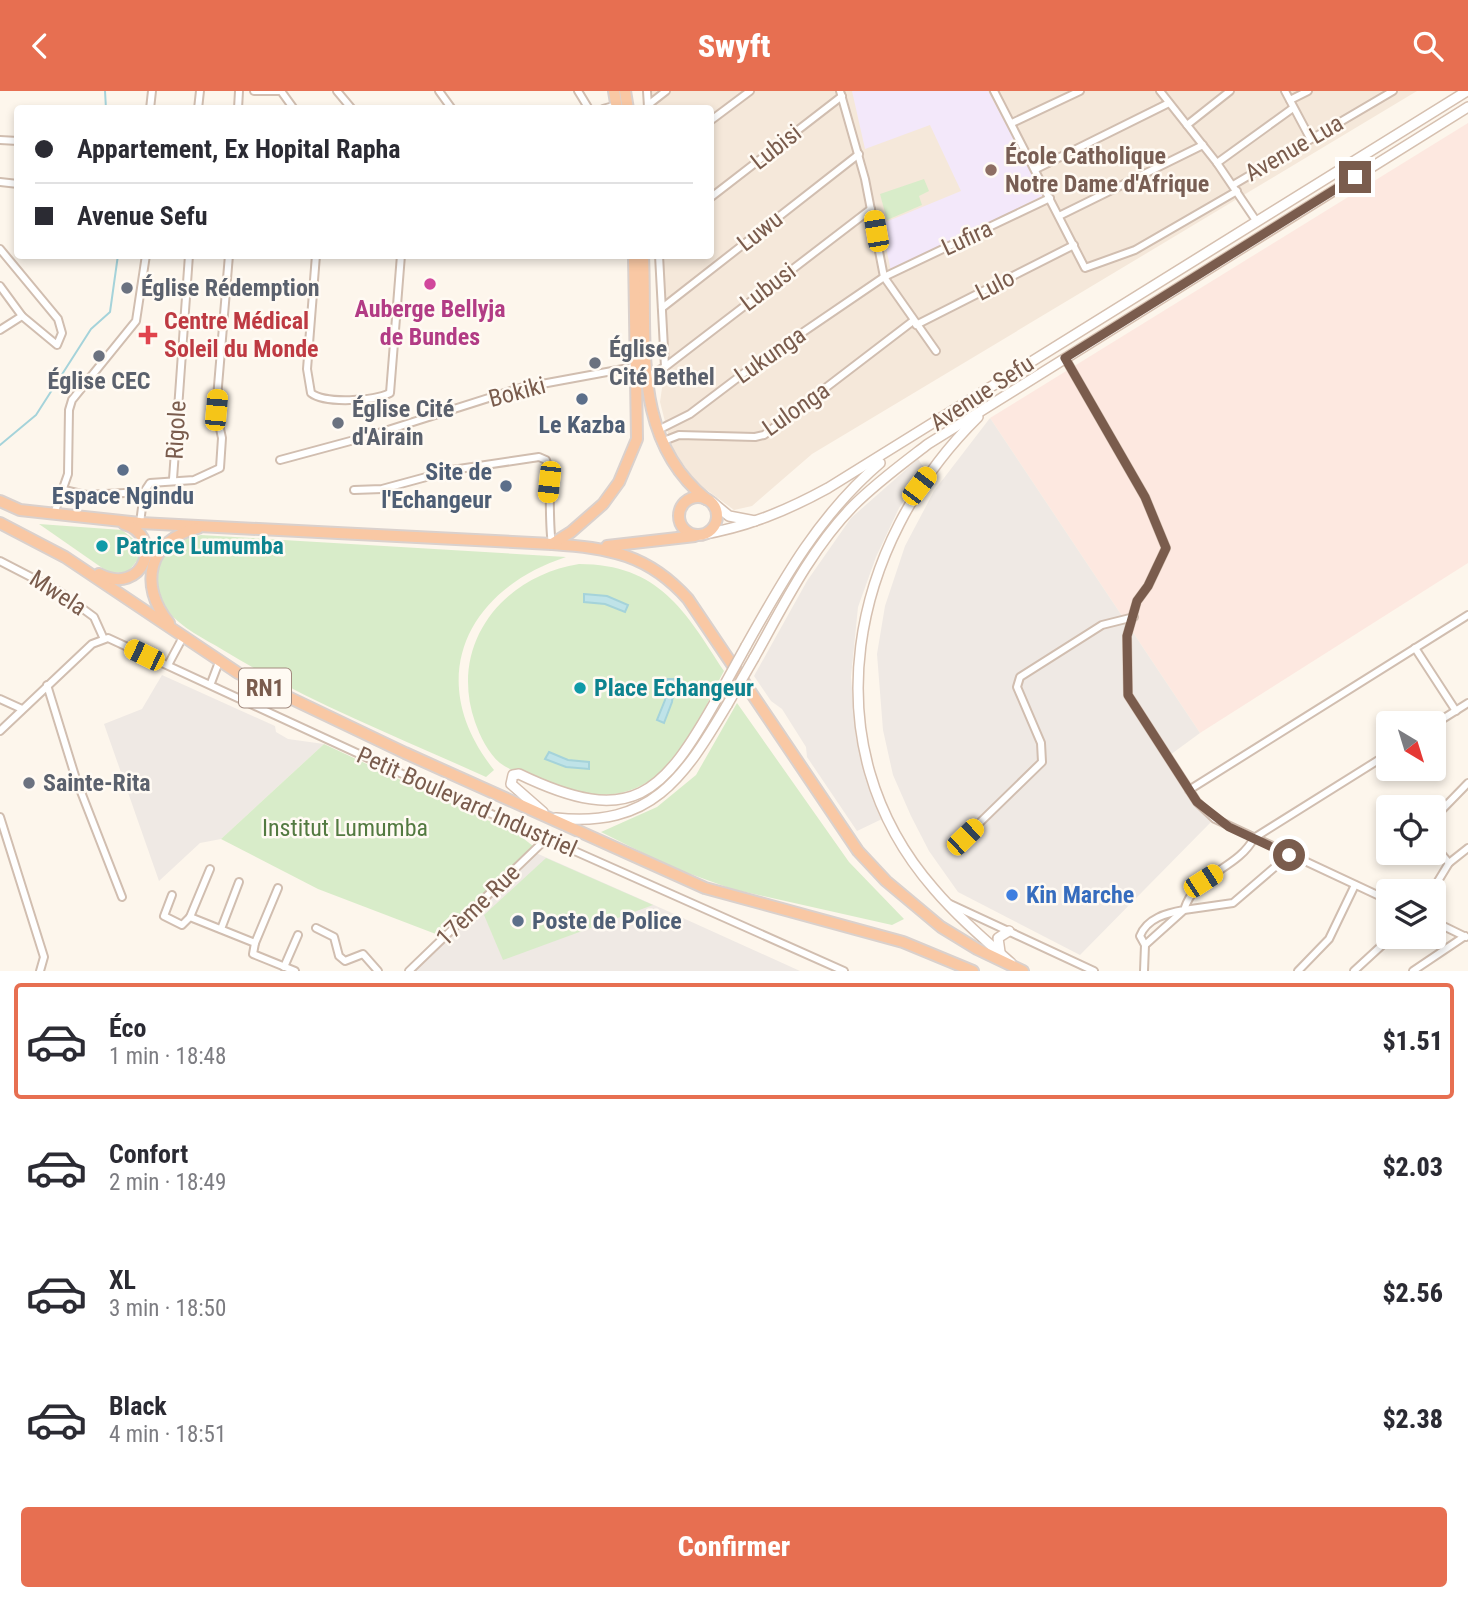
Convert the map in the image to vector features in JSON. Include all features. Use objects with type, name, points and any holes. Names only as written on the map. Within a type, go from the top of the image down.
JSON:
[{"type":"highway","points":[[552,544],[603,504],[619,481],[637,439],[634,259]]},
{"type":"highway","points":[[0,502],[20,510],[140,523],[600,547],[700,535],[716,523],[717,512],[674,467],[661,443],[651,409],[643,259]]},
{"type":"highway","points":[[700,535],[685,529],[680,511],[688,500],[709,501]]},
{"type":"highway","points":[[65,557],[115,580],[132,576],[139,571],[144,563],[146,546],[137,531],[121,524],[93,519]]},
{"type":"highway","name":"RN1","points":[[0,523],[65,557],[219,662],[273,692],[549,817]]},
{"type":"highway","points":[[180,635],[160,611],[152,593],[154,563],[163,547],[177,535],[198,528],[219,527]]},
{"type":"highway","points":[[643,562],[638,552],[652,541]]},
{"type":"highway","points":[[600,547],[643,562],[668,578],[688,599],[858,851],[886,881],[941,927],[1020,970]]},
{"type":"highway","points":[[549,817],[705,888],[903,942],[974,971]]},
{"type":"main road","name":"Avenue Sefu","points":[[700,535],[757,522],[782,512],[897,448],[1017,370],[1467,91]]},
{"type":"main road","name":"Avenue Sefu","points":[[990,405],[1468,107]]},
{"type":"main road","points":[[1017,370],[1025,383]]},
{"type":"main road","points":[[897,448],[827,515],[785,576],[679,762],[664,777],[640,792],[609,800],[590,800],[552,789],[519,774],[513,775],[511,784],[549,817],[585,820],[612,816],[662,793],[690,766],[805,570],[853,506],[928,444],[990,405]]},
{"type":"main road","points":[[990,405],[959,435],[908,503],[883,555],[868,601],[860,643],[858,683],[863,735],[872,773],[885,811],[901,840],[934,889],[1020,970]]},
{"type":"main road","points":[[709,501],[729,516],[757,522]]},
{"type":"main road","points":[[1000,953],[998,938],[1009,931]]},
{"type":"street","points":[[254,91],[280,91],[291,105]]},
{"type":"street","points":[[337,91],[349,105]]},
{"type":"street","points":[[650,105],[666,91]]},
{"type":"street","points":[[714,118],[750,91]]},
{"type":"street","points":[[995,91],[1085,268],[1135,250],[1237,191]]},
{"type":"street","points":[[1012,123],[1080,91]]},
{"type":"street","points":[[1160,91],[1217,163],[1257,222]]},
{"type":"street","points":[[1187,125],[1230,91]]},
{"type":"street","points":[[1285,91],[1310,138]]},
{"type":"street","points":[[1290,100],[1308,91]]},
{"type":"street","name":"Avenue Lua","points":[[1233,185],[1393,91]]},
{"type":"street","points":[[841,93],[859,153],[884,277],[936,351]]},
{"type":"street","name":"Lubisi","points":[[714,195],[841,93]]},
{"type":"street","points":[[1036,169],[1169,103]]},
{"type":"street","points":[[1217,163],[1293,108]]},
{"type":"street","points":[[1059,216],[1203,145]]},
{"type":"street","name":"Luwu","points":[[662,308],[859,153]]},
{"type":"street","name":"Lufira","points":[[884,277],[1050,198]]},
{"type":"street","name":"Lubusi","points":[[648,376],[665,367],[871,209]]},
{"type":"street","name":"Lulo","points":[[915,323],[1074,245]]},
{"type":"street","points":[[0,249],[58,319],[61,340],[54,345],[22,316],[0,286]]},
{"type":"street","points":[[54,514],[68,474],[69,410],[72,400],[136,321],[145,259]]},
{"type":"street","name":"Rigole","points":[[173,479],[189,259]]},
{"type":"street","points":[[140,523],[144,492],[150,483],[173,479],[194,480],[220,468],[223,449],[216,410],[229,259]]},
{"type":"street","points":[[316,259],[307,369],[311,393],[318,399],[380,398],[390,393],[401,259]]},
{"type":"street","points":[[659,259],[665,367]]},
{"type":"street","name":"Lukunga","points":[[656,430],[690,414],[752,367],[884,277]]},
{"type":"street","points":[[0,330],[22,316]]},
{"type":"street","name":"Lulonga","points":[[661,443],[679,435],[764,435],[915,323]]},
{"type":"street","points":[[1065,358],[1145,497],[1166,548],[1148,586],[1137,601],[1127,636],[1125,653],[1128,695],[1189,790],[1215,819],[1376,895]]},
{"type":"street","name":"Bokiki","points":[[280,460],[369,436],[520,389],[634,367]]},
{"type":"street","points":[[354,491],[382,489],[442,472],[539,457],[546,460],[550,468],[547,496],[552,544]]},
{"type":"street","points":[[64,490],[86,495],[144,492]]},
{"type":"street","name":"Mwela","points":[[0,561],[60,592],[94,617],[103,637]]},
{"type":"street","points":[[1189,790],[1468,615]]},
{"type":"street","points":[[965,837],[1042,762],[1041,743],[1017,687],[1020,677],[1102,625],[1134,617]]},
{"type":"street","points":[[168,665],[180,635]]},
{"type":"street","points":[[0,731],[47,685],[103,637]]},
{"type":"street","name":"Petit Boulevard Industriel","points":[[103,637],[211,683],[546,839],[844,971]]},
{"type":"street","points":[[1415,648],[1456,711]]},
{"type":"street","points":[[211,683],[219,662]]},
{"type":"street","points":[[47,685],[76,779],[122,897]]},
{"type":"street","points":[[0,699],[22,709]]},
{"type":"street","points":[[1446,717],[1468,703]]},
{"type":"street","points":[[1145,945],[1184,909],[1195,887],[1243,854],[1254,838],[1376,762]]},
{"type":"street","points":[[1446,806],[1468,783]]},
{"type":"street","points":[[0,817],[44,957],[40,971]]},
{"type":"street","name":"17ème Rue","points":[[409,971],[546,839]]},
{"type":"street","points":[[1439,879],[1449,863],[1468,848]]},
{"type":"street","points":[[1144,971],[1145,945],[1140,932],[1149,924],[1164,913],[1233,903],[1289,855]]},
{"type":"street","points":[[1446,859],[1449,863]]},
{"type":"street","points":[[172,895],[164,916],[182,925],[190,917],[210,869]]},
{"type":"street","points":[[221,929],[239,882]]},
{"type":"street","points":[[1292,971],[1301,970],[1329,939],[1355,885]]},
{"type":"street","points":[[278,888],[253,954],[295,971]]},
{"type":"street","points":[[948,903],[1094,971]]},
{"type":"street","points":[[190,917],[255,943]]},
{"type":"street","points":[[1446,927],[1467,937]]},
{"type":"street","points":[[316,928],[334,937],[339,956],[345,961],[363,954],[379,971]]},
{"type":"street","points":[[284,967],[298,935]]},
{"type":"street","points":[[1413,971],[1467,937]]},
{"type":"street","points":[[1354,971],[1378,949]]},
{"type":"shaded area","points":[[647,91],[1417,91],[812,454],[752,506],[734,510],[696,482],[672,449],[660,402],[665,367],[659,259],[714,259],[714,105],[649,105]]},
{"type":"shaded area","name":"École Catholique Notre Dame d'Afrique","points":[[852,91],[988,91],[1044,195],[891,271],[881,224],[961,191],[930,125],[865,149]]},
{"type":"shaded area","points":[[1468,123],[1468,563],[1200,733],[990,418]]},
{"type":"shaded area","points":[[990,418],[1200,733],[1170,755],[1211,822],[1080,955],[958,892],[929,851],[911,816],[893,775],[883,730],[877,654],[885,606],[905,546],[934,491]]},
{"type":"shaded area","points":[[918,459],[925,469],[899,508],[876,557],[858,607],[851,677],[856,739],[882,819],[857,831],[807,757],[806,747],[782,709],[771,701],[754,676],[807,581],[851,518]]},
{"type":"shaded area","points":[[162,675],[275,726],[276,732],[288,739],[324,744],[221,839],[200,843],[159,881],[104,724],[142,709]]},
{"type":"shaded area","points":[[536,853],[663,909],[800,971],[414,971]]},
{"type":"green space","points":[[924,179],[929,191],[919,196],[922,205],[887,220],[880,194]]},
{"type":"green space","points":[[39,524],[122,530],[138,543],[140,557],[127,573],[108,572]]},
{"type":"green space","points":[[201,535],[566,557],[531,572],[502,592],[480,615],[466,643],[459,672],[461,704],[473,737],[494,770],[486,777],[353,718],[287,686],[179,622],[161,600],[157,583],[158,571],[171,548],[188,538]]},
{"type":"green space","name":"Place Echangeur","points":[[579,564],[607,566],[630,572],[650,582],[682,611],[724,671],[686,742],[667,767],[645,784],[614,794],[570,790],[507,768],[488,749],[479,733],[469,693],[469,666],[476,641],[488,618],[506,599],[527,583],[552,571]]},
{"type":"green space","points":[[737,703],[849,862],[904,919],[892,925],[732,889],[671,867],[601,832],[657,807],[696,775]]},
{"type":"green space","name":"Institut Lumumba","points":[[324,744],[519,835],[533,846],[441,936],[318,889],[221,839]]},
{"type":"green space","points":[[546,858],[653,905],[503,960],[484,915]]},
{"type":"water","points":[[584,594],[607,596],[628,605],[625,612],[605,604],[584,602]]},
{"type":"water","points":[[667,679],[675,679],[672,702],[664,723],[657,720],[665,700]]},
{"type":"water","points":[[549,752],[568,760],[589,762],[589,769],[566,767],[545,759]]},
{"type":"waterway","points":[[105,91],[106,105]]},
{"type":"waterway","points":[[0,445],[36,415],[91,329],[110,312],[117,259]]},
{"type":"place","name":"École Catholique Notre Dame d'Afrique","points":[[991,170]]},
{"type":"place","name":"Auberge Bellyja de Bundes","points":[[430,284]]},
{"type":"place","name":"Église Rédemption","points":[[127,288]]},
{"type":"place","name":"Centre Médical Soleil du Monde","points":[[148,335]]},
{"type":"place","name":"Église CEC","points":[[99,356]]},
{"type":"place","name":"Église Cité Bethel","points":[[595,363]]},
{"type":"place","name":"Le Kazba","points":[[582,399]]},
{"type":"place","name":"Église Cité d'Airain","points":[[338,423]]},
{"type":"place","name":"Espace Ngindu","points":[[123,470]]},
{"type":"place","name":"Site de l'Echangeur","points":[[506,486]]},
{"type":"place","name":"Patrice Lumumba","points":[[102,546]]},
{"type":"place","name":"Place Echangeur","points":[[580,688]]},
{"type":"place","name":"Sainte-Rita","points":[[29,783]]},
{"type":"place","name":"Kin Marche","points":[[1012,895]]},
{"type":"place","name":"Poste de Police","points":[[518,921]]},
{"type":"route","points":[[1289,855],[1215,819],[1197,802],[1128,695],[1125,653],[1127,636],[1137,601],[1148,586],[1166,548],[1145,497],[1065,358],[1355,177]]}]
